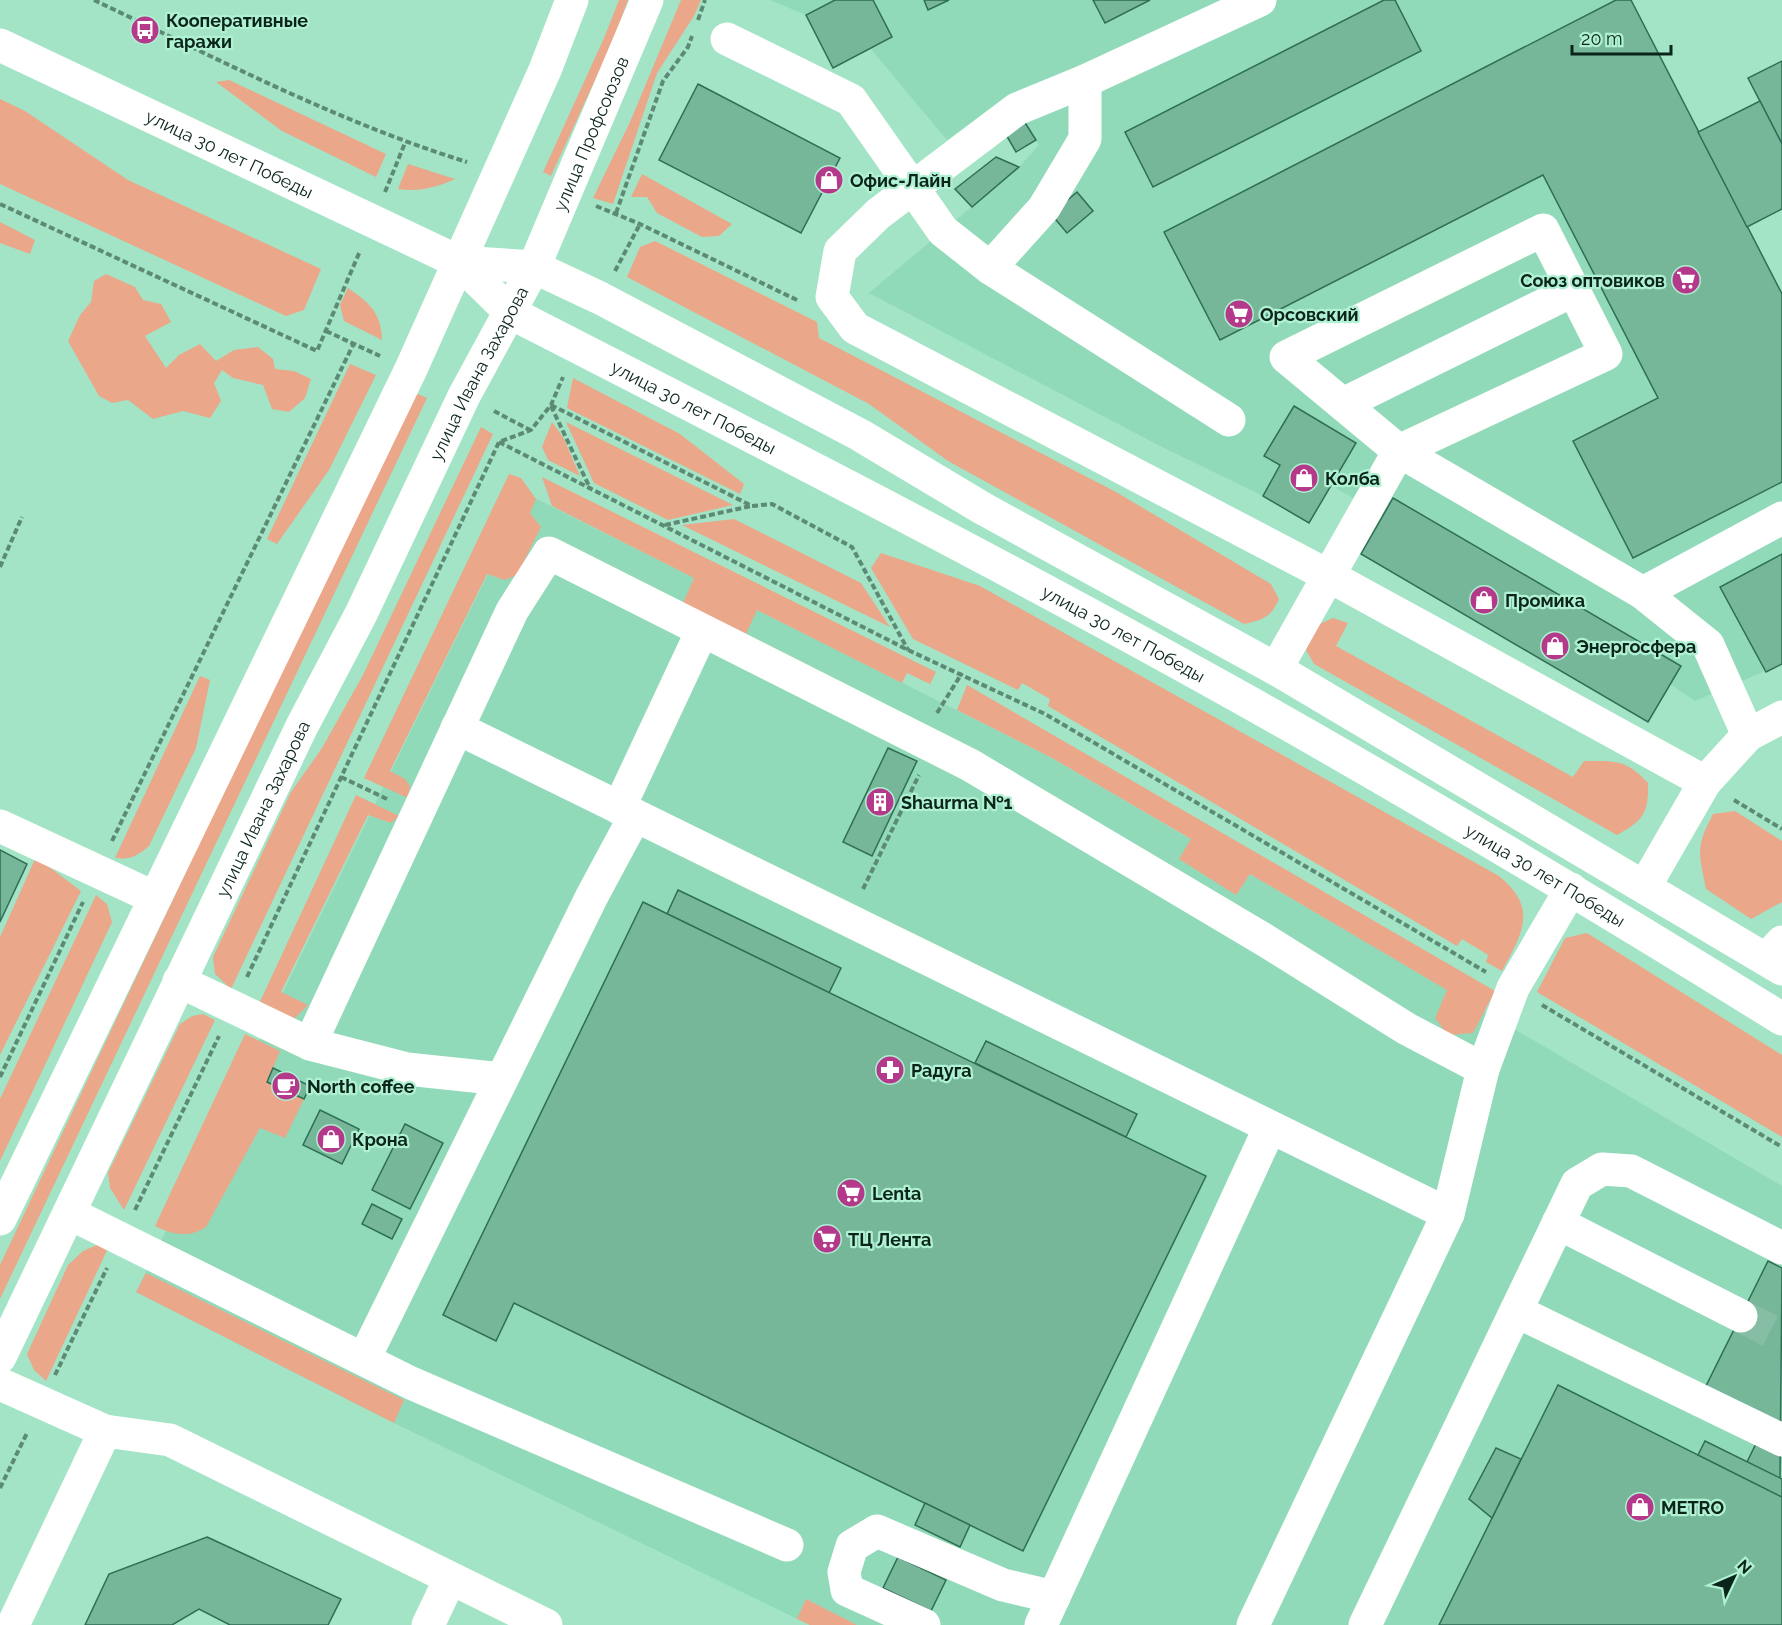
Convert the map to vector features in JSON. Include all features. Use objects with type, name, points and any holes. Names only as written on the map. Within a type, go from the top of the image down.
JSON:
[{"type":"main road","points":[[0,1220],[401,390],[545,70],[572,0]]},
{"type":"main road","name":"улица Профсоюзов","points":[[534,267],[647,0]]},
{"type":"main road","points":[[1260,0],[1085,81],[1017,109],[878,214],[840,250],[832,297],[855,328],[1329,576],[1705,782]]},
{"type":"main road","points":[[727,39],[851,100],[911,190],[943,231],[990,268],[1229,420]]},
{"type":"main road","name":"улица 30 лет Победы","points":[[0,45],[459,262],[512,313],[966,548],[1254,705],[1571,889],[1782,1019]]},
{"type":"main road","points":[[990,268],[1044,208],[1085,138],[1085,81]]},
{"type":"main road","points":[[1276,669],[1399,451],[1606,354],[1543,231],[1286,357],[1399,451],[1643,593],[1708,645],[1748,735]]},
{"type":"main road","name":"улица 30 лет Победы","points":[[459,262],[534,267],[600,298],[860,435],[982,508],[1276,669],[1645,886],[1776,957]]},
{"type":"main road","name":"улица Ивана Захарова","points":[[0,1357],[302,726],[361,614],[464,396],[512,313],[534,267]]},
{"type":"main road","points":[[1343,404],[1574,290]]},
{"type":"main road","points":[[1643,593],[1782,518]]},
{"type":"main road","points":[[310,1044],[512,611],[549,553],[969,765],[1263,939],[1407,1029],[1482,1069]]},
{"type":"main road","points":[[364,1359],[592,896],[702,631]]},
{"type":"main road","points":[[1645,886],[1705,782],[1748,735],[1782,717]]},
{"type":"main road","points":[[457,728],[1448,1214]]},
{"type":"main road","points":[[0,826],[155,898]]},
{"type":"main road","points":[[1253,1625],[1448,1214],[1482,1069],[1513,988],[1571,889]]},
{"type":"main road","points":[[179,981],[310,1044],[407,1069],[502,1079]]},
{"type":"main road","points":[[924,1625],[847,1590],[844,1572],[852,1546],[877,1531],[1003,1584],[1048,1611],[1270,1127]]},
{"type":"main road","points":[[1365,1625],[1577,1184],[1602,1170],[1631,1171],[1782,1248]]},
{"type":"main road","points":[[69,1213],[411,1383],[787,1545]]},
{"type":"main road","points":[[1558,1223],[1741,1316]]},
{"type":"main road","points":[[1516,1311],[1782,1440]]},
{"type":"main road","points":[[0,1384],[105,1431],[170,1440],[450,1579],[530,1622]]},
{"type":"main road","points":[[13,1625],[105,1431]]},
{"type":"main road","points":[[428,1625],[450,1579]]},
{"type":"path","points":[[616,213],[663,81],[688,47],[705,0]]},
{"type":"path","points":[[0,204],[317,351]]},
{"type":"path","points":[[600,298],[640,224]]},
{"type":"path","points":[[0,1077],[353,345]]},
{"type":"path","points":[[0,1488],[233,1006],[499,442],[531,430],[551,405],[575,346]]},
{"type":"path","points":[[551,405],[589,487]]},
{"type":"path","points":[[551,405],[752,506]]},
{"type":"path","points":[[499,442],[908,650],[962,673],[1045,714],[1782,1147]]},
{"type":"path","points":[[664,525],[752,506],[772,504],[852,547],[908,650]]},
{"type":"path","points":[[0,567],[22,517]]},
{"type":"path","points":[[849,920],[925,762],[936,714],[962,673]]},
{"type":"path","points":[[341,777],[418,813]]},
{"type":"path","points":[[1705,782],[1782,829]]},
{"type":"shaded area","points":[[619,0],[628,0],[612,43],[551,176],[543,172]]},
{"type":"shaded area","points":[[681,0],[701,0],[694,16],[657,73],[613,204],[593,198],[630,122]]},
{"type":"shaded area","name":"Союз оптовиков","points":[[770,0],[1631,0],[1782,294],[1782,664],[1695,701],[1670,684],[1680,665],[1393,498],[1383,516],[1331,485],[1294,406],[1265,456],[1280,465],[1263,496],[1156,444],[869,293],[1019,167],[1039,145],[1009,95],[947,140],[871,49],[833,68],[806,15]]},
{"type":"shaded area","points":[[229,80],[386,154],[376,177],[282,131],[216,82]]},
{"type":"shaded area","points":[[0,99],[25,111],[128,180],[321,269],[304,310],[286,316],[0,184]]},
{"type":"shaded area","points":[[408,164],[455,179],[427,188],[398,189]]},
{"type":"shaded area","points":[[642,174],[732,224],[719,236],[702,237],[657,213],[647,197],[631,197]]},
{"type":"shaded area","points":[[0,222],[35,240],[30,254],[0,243]]},
{"type":"shaded area","points":[[655,241],[817,322],[819,338],[1116,492],[1271,584],[1279,599],[1276,605],[1266,617],[1244,624],[948,461],[869,404],[627,277],[640,247]]},
{"type":"shaded area","points":[[106,274],[135,287],[143,300],[161,304],[171,322],[145,336],[166,368],[179,355],[200,344],[216,361],[234,350],[258,347],[273,359],[275,369],[294,371],[311,379],[305,398],[289,412],[272,409],[263,385],[233,378],[222,370],[214,383],[221,401],[210,418],[183,411],[153,419],[128,400],[112,403],[99,396],[68,341],[80,315],[91,302],[94,281]]},
{"type":"shaded area","points":[[348,288],[368,304],[377,316],[382,340],[344,321],[340,305]]},
{"type":"shaded area","points":[[350,364],[376,375],[329,470],[277,544],[267,539]]},
{"type":"shaded area","points":[[573,378],[680,434],[744,484],[740,494],[567,408]]},
{"type":"shaded area","points":[[413,392],[427,398],[0,1299],[0,1265]]},
{"type":"shaded area","points":[[552,422],[563,437],[580,476],[548,460],[542,447]]},
{"type":"shaded area","points":[[566,422],[733,505],[668,520],[594,483]]},
{"type":"shaded area","points":[[481,427],[493,434],[231,989],[215,974],[213,957],[291,792],[322,748],[363,675]]},
{"type":"shaded area","points":[[509,474],[521,478],[536,499],[530,513],[541,527],[517,575],[505,580],[487,574],[390,771],[405,779],[410,786],[408,798],[364,778]]},
{"type":"shaded area","points":[[542,477],[936,672],[930,684],[907,673],[902,683],[757,610],[746,634],[683,603],[694,578],[552,506]]},
{"type":"shaded area","points":[[527,494],[1052,758],[1782,1186],[1782,1625],[810,1625],[394,1423],[136,1292]]},
{"type":"shaded area","points":[[734,519],[861,583],[890,627],[682,525]]},
{"type":"shaded area","points":[[881,553],[980,586],[1499,876],[1519,899],[1523,911],[1523,922],[1516,945],[1502,971],[1486,962],[1488,955],[1462,939],[1457,946],[1048,706],[1050,699],[1022,683],[1018,690],[913,639],[871,568]]},
{"type":"shaded area","points":[[1333,618],[1348,623],[1336,646],[1573,777],[1584,761],[1619,763],[1633,769],[1648,783],[1647,802],[1643,815],[1633,825],[1617,835],[1314,664],[1306,650],[1317,625]]},
{"type":"shaded area","points":[[200,676],[210,680],[196,748],[149,846],[133,856],[115,858]]},
{"type":"shaded area","points":[[967,685],[1495,991],[1473,1033],[1448,1035],[1435,1018],[1447,990],[1250,874],[1236,895],[1179,859],[1191,839],[1052,758],[957,710]]},
{"type":"shaded area","points":[[356,795],[399,816],[391,823],[368,815],[281,992],[308,1005],[294,1019],[258,1006]]},
{"type":"shaded area","points":[[1735,811],[1782,841],[1782,902],[1751,919],[1706,889],[1702,867],[1701,843],[1713,814]]},
{"type":"shaded area","points":[[36,857],[81,891],[0,1055],[0,937]]},
{"type":"shaded area","points":[[96,895],[107,904],[112,922],[0,1161],[0,1099]]},
{"type":"shaded area","points":[[1587,933],[1782,1055],[1782,1137],[1537,992],[1565,938]]},
{"type":"shaded area","points":[[203,1014],[215,1020],[124,1210],[110,1188],[108,1173],[180,1024],[192,1016]]},
{"type":"shaded area","points":[[245,1034],[280,1051],[267,1082],[304,1099],[285,1138],[260,1128],[206,1227],[193,1233],[181,1234],[155,1226]]},
{"type":"shaded area","points":[[110,1244],[46,1381],[34,1370],[27,1354],[68,1265],[83,1251],[97,1245]]},
{"type":"shaded area","points":[[146,1273],[404,1400],[394,1423],[136,1292]]},
{"type":"shaded area","points":[[806,1599],[857,1625],[810,1625],[797,1619]]},
{"type":"building","points":[[835,0],[873,0],[892,37],[833,68],[806,15]]},
{"type":"building","points":[[924,0],[949,0],[928,10]]},
{"type":"building","points":[[1093,0],[1150,0],[1105,23]]},
{"type":"building","points":[[1384,0],[1395,0],[1421,51],[1153,187],[1125,132]]},
{"type":"building","name":"Союз оптовиков","points":[[1616,0],[1631,0],[1782,294],[1782,482],[1633,558],[1573,441],[1658,398],[1543,175],[1220,340],[1164,232]]},
{"type":"building","points":[[1782,61],[1782,144],[1748,78]]},
{"type":"building","points":[[698,84],[840,158],[801,233],[659,160]]},
{"type":"building","points":[[1760,101],[1782,144],[1782,209],[1747,227],[1698,132]]},
{"type":"building","points":[[1024,121],[1036,140],[1016,152],[1005,133]]},
{"type":"building","points":[[996,157],[1019,167],[972,207],[955,189]]},
{"type":"building","points":[[1077,192],[1093,211],[1067,233],[1051,214]]},
{"type":"building","points":[[1294,406],[1356,443],[1309,523],[1263,496],[1280,465],[1264,456]]},
{"type":"building","points":[[1393,498],[1681,666],[1648,722],[1361,554]]},
{"type":"building","points":[[1782,554],[1782,664],[1766,672],[1720,587]]},
{"type":"building","name":"Shaurma №1","points":[[888,748],[917,761],[872,856],[843,842]]},
{"type":"building","points":[[0,850],[27,864],[0,922]]},
{"type":"building","points":[[678,890],[841,968],[829,993],[667,914]]},
{"type":"building","name":"ТЦ Лента","points":[[643,902],[1206,1176],[1023,1551],[514,1303],[496,1341],[443,1315]]},
{"type":"building","points":[[986,1041],[1137,1114],[1126,1137],[975,1063]]},
{"type":"building","points":[[273,1068],[310,1086],[304,1099],[267,1082]]},
{"type":"building","points":[[320,1110],[359,1129],[342,1164],[303,1145]]},
{"type":"building","points":[[405,1124],[443,1143],[410,1209],[372,1190]]},
{"type":"building","points":[[372,1204],[402,1219],[392,1239],[362,1224]]},
{"type":"building","points":[[1768,1261],[1782,1268],[1780,1479],[1747,1462],[1767,1421],[1704,1390]]},
{"type":"building","name":"METRO","points":[[1558,1385],[1782,1497],[1782,1625],[1439,1625]]},
{"type":"building","points":[[1705,1441],[1782,1479],[1782,1497],[1698,1455]]},
{"type":"building","points":[[1496,1448],[1521,1459],[1492,1518],[1469,1499]]},
{"type":"building","points":[[925,1503],[970,1525],[960,1547],[915,1525]]},
{"type":"building","points":[[207,1537],[341,1599],[328,1625],[230,1625],[199,1609],[172,1625],[85,1625],[109,1574]]},
{"type":"building","points":[[898,1557],[946,1580],[931,1611],[883,1588]]},
{"type":"tunnel","points":[[1741,1316],[1782,1337]]},
{"type":"place","name":"Кооперативные гаражи","points":[[145,30]]},
{"type":"place","name":"Офис-Лайн","points":[[829,180]]},
{"type":"place","name":"Союз оптовиков","points":[[1686,280]]},
{"type":"place","name":"Орсовский","points":[[1239,314]]},
{"type":"place","name":"Колба","points":[[1304,478]]},
{"type":"place","name":"Промика","points":[[1484,600]]},
{"type":"place","name":"Энергосфера","points":[[1555,646]]},
{"type":"place","name":"Shaurma №1","points":[[880,802]]},
{"type":"place","name":"Радуга","points":[[890,1070]]},
{"type":"place","name":"North coffee","points":[[286,1086]]},
{"type":"place","name":"Крона","points":[[331,1139]]},
{"type":"place","name":"Lenta","points":[[851,1193]]},
{"type":"place","name":"ТЦ Лента","points":[[827,1239]]},
{"type":"place","name":"METRO","points":[[1640,1507]]}]
